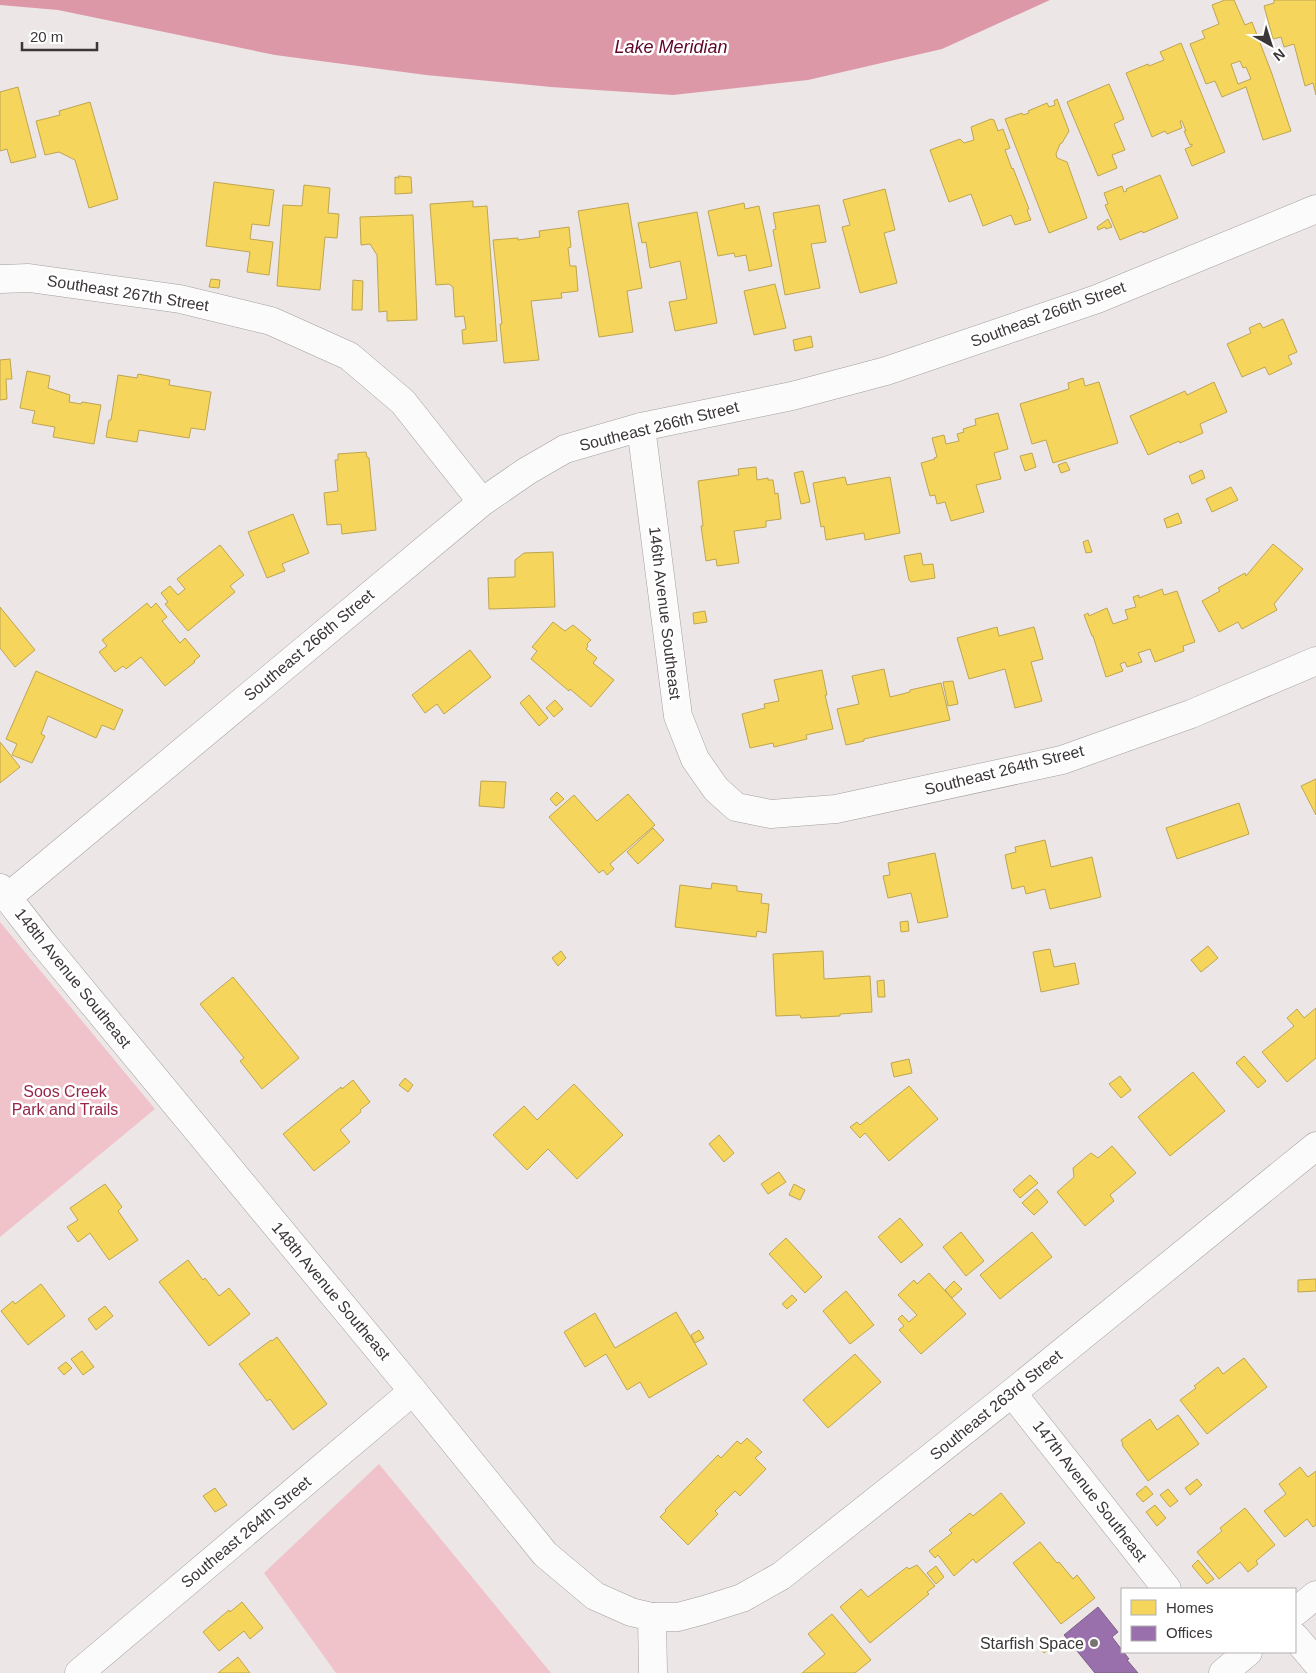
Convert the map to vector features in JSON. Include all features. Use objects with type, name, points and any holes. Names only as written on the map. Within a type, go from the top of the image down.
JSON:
[{"type":"street","name":"Southeast 266th Street","points":[[4,892],[482,502],[527,471],[565,449],[641,427],[792,396],[886,371],[1097,299],[1316,209]]},
{"type":"street","name":"Southeast 267th Street","points":[[0,279],[29,278],[180,299],[271,321],[349,356],[403,402],[482,502]]},
{"type":"street","name":"146th Avenue Southeast","points":[[641,427],[678,716],[695,759],[716,789]]},
{"type":"street","name":"Southeast 264th Street","points":[[716,789],[736,807],[771,814],[845,807],[1062,760],[1191,714],[1316,660]]},
{"type":"street","name":"148th Avenue Southeast","points":[[4,892],[42,942],[413,1391],[545,1554],[595,1596],[631,1612],[652,1617]]},
{"type":"street","name":"Southeast 263rd Street","points":[[652,1617],[678,1618],[742,1598],[781,1576],[1012,1393],[1316,1146]]},
{"type":"street","name":"Southeast 264th Street","points":[[79,1673],[413,1391]]},
{"type":"street","name":"147th Avenue Southeast","points":[[1012,1393],[1166,1588]]},
{"type":"street","points":[[1296,1611],[1316,1595]]},
{"type":"street","points":[[652,1617],[652,1673]]},
{"type":"street","points":[[1296,1638],[1316,1662]]},
{"type":"green space","name":"Soos Creek Park and Trails","points":[[0,922],[155,1109],[0,1237]]},
{"type":"green space","points":[[379,1464],[551,1673],[336,1673],[264,1573]]},
{"type":"water","name":"Lake Meridian","points":[[0,0],[1050,0],[942,49],[808,80],[673,95],[551,87],[426,75],[275,55],[58,10],[0,5]]},
{"type":"building: Homes","points":[[1225,0],[1234,0],[1245,25],[1252,22],[1291,131],[1263,140],[1246,87],[1222,97],[1215,81],[1206,84],[1190,44],[1205,38],[1202,31],[1219,24],[1212,5]],"holes":[[[1240,61],[1243,68],[1246,67],[1251,79],[1238,84],[1231,64]]]},
{"type":"building: Homes","points":[[1274,0],[1316,0],[1316,95],[1313,83],[1305,86],[1294,44],[1284,47],[1281,37],[1273,39],[1264,6],[1274,3]]},
{"type":"building: Homes","points":[[1181,43],[1225,152],[1192,166],[1185,149],[1192,146],[1192,144],[1190,145],[1182,121],[1180,121],[1182,128],[1167,134],[1165,131],[1152,137],[1126,73],[1164,60],[1160,52]]},
{"type":"building: Homes","points":[[1109,84],[1124,119],[1114,124],[1125,150],[1112,155],[1117,168],[1098,176],[1067,102]]},
{"type":"building: Homes","points":[[18,87],[36,157],[11,163],[7,149],[0,151],[0,92]]},
{"type":"building: Homes","points":[[1057,99],[1069,131],[1060,144],[1056,154],[1057,158],[1067,162],[1087,218],[1049,233],[1005,119],[1022,113],[1023,115],[1029,113],[1028,111],[1047,103],[1049,107],[1055,105],[1054,101]]},
{"type":"building: Homes","points":[[90,102],[118,199],[89,208],[75,160],[59,152],[45,155],[36,121],[60,115],[59,111]]},
{"type":"building: Homes","points":[[991,119],[994,120],[998,131],[1003,129],[1010,148],[1005,150],[1029,209],[1027,210],[1031,220],[1015,225],[1011,215],[983,226],[971,194],[949,202],[930,150],[960,139],[964,143],[974,140],[971,127]]},
{"type":"building: Homes","points":[[1160,175],[1178,218],[1143,233],[1142,231],[1120,240],[1105,205],[1108,204],[1104,193],[1122,186],[1124,192],[1127,191],[1126,189]]},
{"type":"building: Homes","points":[[398,176],[411,177],[412,193],[395,194],[395,177],[399,178]]},
{"type":"building: Homes","points":[[214,182],[274,190],[269,226],[252,224],[250,239],[273,242],[269,275],[247,272],[250,252],[206,246]]},
{"type":"building: Homes","points":[[304,185],[330,188],[328,213],[339,214],[337,238],[325,237],[320,290],[277,286],[283,205],[302,206]]},
{"type":"building: Homes","points":[[885,189],[895,230],[884,233],[897,283],[860,293],[842,227],[850,225],[843,200]]},
{"type":"building: Homes","points":[[473,201],[473,207],[487,206],[497,341],[463,344],[462,330],[466,329],[464,316],[455,317],[453,287],[449,284],[436,285],[430,204]]},
{"type":"building: Homes","points":[[628,203],[642,288],[627,291],[633,332],[599,337],[578,211]]},
{"type":"building: Homes","points":[[744,203],[745,209],[759,206],[772,266],[749,271],[746,255],[735,257],[734,253],[718,256],[708,211]]},
{"type":"building: Homes","points":[[819,205],[826,242],[811,244],[820,288],[785,295],[773,230],[776,229],[773,213]]},
{"type":"building: Homes","points":[[697,212],[717,323],[675,331],[669,302],[687,299],[680,261],[650,268],[646,242],[642,243],[638,223]]},
{"type":"building: Homes","points":[[413,215],[417,320],[387,321],[387,311],[379,312],[377,255],[370,244],[361,245],[360,217]]},
{"type":"building: Homes","points":[[1108,219],[1112,227],[1098,230],[1097,227]]},
{"type":"building: Homes","points":[[569,227],[571,247],[568,248],[570,266],[576,266],[578,291],[561,293],[562,298],[531,301],[539,360],[504,363],[493,240],[518,238],[518,240],[540,237],[539,231]]},
{"type":"building: Homes","points":[[211,279],[220,280],[219,288],[209,287]]},
{"type":"building: Homes","points":[[353,280],[363,281],[362,310],[352,310]]},
{"type":"building: Homes","points":[[775,284],[786,328],[754,335],[744,291]]},
{"type":"building: Homes","points":[[1283,319],[1297,352],[1288,356],[1292,364],[1269,375],[1265,367],[1242,377],[1227,344],[1251,333],[1249,328],[1260,323],[1263,328]]},
{"type":"building: Homes","points":[[811,336],[813,347],[795,351],[793,340]]},
{"type":"building: Homes","points":[[10,359],[12,379],[6,379],[7,399],[0,400],[0,360]]},
{"type":"building: Homes","points":[[27,371],[50,376],[48,388],[70,395],[69,402],[101,405],[94,444],[53,437],[55,427],[32,423],[35,411],[20,408]]},
{"type":"building: Homes","points":[[138,374],[170,380],[169,385],[211,392],[205,430],[191,428],[189,438],[139,430],[137,442],[106,437],[109,420],[111,420],[118,375],[137,378]]},
{"type":"building: Homes","points":[[1083,378],[1085,386],[1099,382],[1118,443],[1053,463],[1046,440],[1032,444],[1020,404],[1069,389],[1068,383]]},
{"type":"building: Homes","points":[[1214,382],[1227,412],[1200,424],[1203,433],[1148,455],[1130,416],[1185,391],[1187,395]]},
{"type":"building: Homes","points":[[998,413],[1008,449],[994,453],[1001,479],[976,485],[984,512],[951,521],[945,502],[937,504],[935,495],[930,496],[921,463],[937,457],[932,438],[944,435],[946,444],[959,441],[957,434],[964,432],[963,429],[976,425],[975,419]]},
{"type":"building: Homes","points":[[366,452],[369,458],[376,530],[342,534],[341,524],[327,525],[324,493],[338,491],[335,460],[338,460],[338,454]]},
{"type":"building: Homes","points":[[1032,453],[1036,467],[1025,471],[1020,456]]},
{"type":"building: Homes","points":[[1066,462],[1070,470],[1061,473],[1058,465]]},
{"type":"building: Homes","points":[[756,467],[757,480],[768,478],[768,480],[773,480],[775,494],[778,493],[781,519],[766,521],[766,527],[734,531],[739,563],[717,566],[716,559],[706,561],[698,481],[739,475],[738,469]]},
{"type":"building: Homes","points":[[1202,470],[1205,478],[1192,484],[1189,476]]},
{"type":"building: Homes","points":[[803,471],[810,502],[801,504],[794,473]]},
{"type":"building: Homes","points":[[845,477],[847,485],[890,477],[900,533],[865,540],[864,533],[826,540],[824,526],[821,527],[813,483]]},
{"type":"building: Homes","points":[[1231,487],[1238,500],[1212,512],[1206,499]]},
{"type":"building: Homes","points":[[1178,513],[1182,523],[1167,528],[1164,519]]},
{"type":"building: Homes","points":[[293,514],[309,553],[282,564],[285,571],[267,578],[248,532]]},
{"type":"building: Homes","points":[[1088,540],[1092,552],[1086,553],[1083,542]]},
{"type":"building: Homes","points":[[1273,544],[1303,569],[1274,604],[1277,610],[1242,629],[1238,622],[1219,632],[1202,601],[1220,591],[1218,588],[1245,573],[1246,576]]},
{"type":"building: Homes","points":[[220,545],[244,575],[230,586],[235,592],[188,631],[165,604],[168,602],[161,593],[170,586],[178,595],[185,589],[177,579]]},
{"type":"building: Homes","points":[[553,552],[555,607],[489,609],[488,578],[515,577],[515,560],[524,553]]},
{"type":"building: Homes","points":[[921,553],[923,565],[933,564],[935,578],[911,582],[904,556]]},
{"type":"building: Homes","points":[[1162,589],[1164,595],[1177,591],[1195,642],[1183,646],[1184,651],[1155,662],[1150,649],[1138,653],[1142,662],[1127,667],[1125,662],[1120,664],[1123,671],[1106,677],[1084,615],[1088,613],[1089,616],[1107,608],[1113,624],[1128,619],[1125,610],[1136,607],[1133,597],[1139,595],[1139,598]]},
{"type":"building: Homes","points":[[147,603],[151,608],[156,603],[167,617],[162,621],[180,643],[185,638],[200,656],[165,686],[141,657],[126,669],[123,666],[115,672],[99,652],[107,646],[102,640]]},
{"type":"building: Homes","points":[[0,607],[35,650],[15,667],[0,648]]},
{"type":"building: Homes","points":[[705,611],[707,622],[694,624],[693,613]]},
{"type":"building: Homes","points":[[553,622],[565,631],[573,625],[591,640],[587,644],[586,649],[597,658],[593,663],[614,680],[591,707],[531,659],[537,651],[532,647]]},
{"type":"building: Homes","points":[[997,627],[999,636],[1034,627],[1043,659],[1031,662],[1042,701],[1015,708],[1005,669],[969,679],[957,638]]},
{"type":"building: Homes","points":[[470,650],[491,677],[444,714],[437,704],[425,713],[412,695]]},
{"type":"building: Homes","points":[[884,669],[890,697],[941,683],[950,720],[864,739],[864,741],[846,745],[837,709],[859,704],[852,676]]},
{"type":"building: Homes","points":[[822,670],[827,695],[825,695],[833,729],[806,735],[807,739],[774,747],[773,743],[750,748],[742,714],[765,708],[764,704],[779,701],[774,680]]},
{"type":"building: Homes","points":[[36,671],[123,710],[114,730],[102,725],[96,738],[48,716],[41,734],[45,736],[32,763],[12,755],[17,744],[6,739]]},
{"type":"building: Homes","points":[[953,681],[958,704],[948,706],[943,682]]},
{"type":"building: Homes","points":[[529,695],[548,718],[539,726],[520,703]]},
{"type":"building: Homes","points":[[555,700],[563,709],[554,717],[546,708]]},
{"type":"building: Homes","points":[[0,742],[20,767],[0,783]]},
{"type":"building: Homes","points":[[1316,779],[1316,815],[1301,786]]},
{"type":"building: Homes","points":[[481,781],[506,782],[504,808],[479,806]]},
{"type":"building: Homes","points":[[557,792],[564,799],[556,806],[550,799]]},
{"type":"building: Homes","points":[[628,794],[655,825],[610,864],[614,869],[607,875],[603,870],[599,873],[549,817],[574,795],[597,821]]},
{"type":"building: Homes","points":[[1239,803],[1249,834],[1177,859],[1166,828]]},
{"type":"building: Homes","points":[[653,828],[664,840],[638,864],[627,852]]},
{"type":"building: Homes","points":[[1045,840],[1051,867],[1092,857],[1101,897],[1050,909],[1045,889],[1026,894],[1024,886],[1012,889],[1005,855],[1016,852],[1015,847]]},
{"type":"building: Homes","points":[[935,853],[948,917],[918,923],[911,893],[888,898],[883,876],[890,875],[888,863]]},
{"type":"building: Homes","points":[[712,883],[737,886],[737,891],[762,894],[761,903],[769,904],[766,933],[757,931],[756,937],[675,927],[680,885],[711,889]]},
{"type":"building: Homes","points":[[908,921],[909,931],[901,932],[900,922]]},
{"type":"building: Homes","points":[[1208,946],[1218,958],[1201,972],[1191,960]]},
{"type":"building: Homes","points":[[1050,949],[1054,967],[1075,963],[1079,984],[1041,992],[1033,952]]},
{"type":"building: Homes","points":[[561,951],[566,958],[558,966],[552,958]]},
{"type":"building: Homes","points":[[823,951],[824,979],[870,976],[872,1012],[801,1018],[800,1015],[776,1016],[773,954]]},
{"type":"building: Homes","points":[[233,977],[299,1058],[262,1089],[240,1061],[244,1058],[200,1004]]},
{"type":"building: Homes","points":[[884,980],[885,997],[878,997],[877,981]]},
{"type":"building: Homes","points":[[1316,1008],[1316,1058],[1287,1082],[1262,1052],[1294,1026],[1287,1018],[1297,1009],[1304,1018]]},
{"type":"building: Homes","points":[[1244,1056],[1266,1081],[1258,1088],[1236,1063]]},
{"type":"building: Homes","points":[[909,1059],[912,1073],[894,1077],[891,1063]]},
{"type":"building: Homes","points":[[1193,1072],[1225,1111],[1170,1156],[1138,1117]]},
{"type":"building: Homes","points":[[1120,1076],[1131,1090],[1121,1098],[1109,1084]]},
{"type":"building: Homes","points":[[405,1078],[413,1085],[408,1092],[399,1085]]},
{"type":"building: Homes","points":[[353,1080],[370,1102],[340,1130],[350,1142],[314,1171],[283,1134],[341,1087],[342,1089]]},
{"type":"building: Homes","points":[[574,1084],[623,1135],[577,1179],[548,1149],[527,1170],[493,1135],[524,1106],[537,1120]]},
{"type":"building: Homes","points":[[909,1086],[938,1119],[889,1161],[865,1133],[860,1138],[850,1127],[857,1122],[860,1125]]},
{"type":"building: Homes","points":[[719,1135],[734,1153],[724,1162],[709,1144]]},
{"type":"building: Homes","points":[[1112,1146],[1136,1173],[1110,1195],[1114,1201],[1085,1226],[1057,1192],[1074,1177],[1073,1168],[1091,1153],[1098,1158]]},
{"type":"building: Homes","points":[[779,1172],[786,1182],[768,1194],[761,1184]]},
{"type":"building: Homes","points":[[1030,1175],[1038,1183],[1020,1198],[1013,1190]]},
{"type":"building: Homes","points":[[105,1184],[122,1207],[118,1211],[138,1240],[109,1260],[90,1233],[78,1242],[67,1227],[78,1220],[70,1208]]},
{"type":"building: Homes","points":[[794,1184],[805,1190],[800,1200],[789,1195]]},
{"type":"building: Homes","points":[[1037,1189],[1048,1202],[1034,1215],[1022,1203]]},
{"type":"building: Homes","points":[[900,1218],[923,1245],[901,1263],[878,1237]]},
{"type":"building: Homes","points":[[961,1232],[984,1261],[966,1276],[943,1247]]},
{"type":"building: Homes","points":[[1032,1232],[1052,1257],[1000,1299],[980,1275]]},
{"type":"building: Homes","points":[[786,1238],[822,1277],[805,1293],[769,1254]]},
{"type":"building: Homes","points":[[188,1260],[203,1280],[205,1278],[219,1296],[229,1288],[250,1314],[209,1346],[159,1282]]},
{"type":"building: Homes","points":[[929,1273],[966,1314],[921,1354],[899,1330],[904,1326],[898,1319],[902,1315],[909,1322],[917,1315],[898,1295],[914,1280],[917,1284]]},
{"type":"building: Homes","points":[[1316,1279],[1316,1291],[1298,1292],[1298,1280]]},
{"type":"building: Homes","points":[[954,1281],[962,1289],[952,1298],[945,1290]]},
{"type":"building: Homes","points":[[41,1284],[65,1316],[28,1345],[1,1311],[13,1301],[15,1304]]},
{"type":"building: Homes","points":[[846,1291],[874,1325],[850,1344],[823,1311]]},
{"type":"building: Homes","points":[[792,1295],[797,1300],[787,1309],[782,1304]]},
{"type":"building: Homes","points":[[105,1306],[113,1316],[96,1330],[88,1319]]},
{"type":"building: Homes","points":[[676,1312],[707,1364],[649,1398],[640,1382],[627,1390],[606,1354],[585,1367],[564,1332],[595,1313],[615,1348]]},
{"type":"building: Homes","points":[[699,1330],[704,1338],[695,1343],[691,1335]]},
{"type":"building: Homes","points":[[277,1337],[327,1404],[293,1430],[270,1399],[267,1401],[239,1364]]},
{"type":"building: Homes","points":[[82,1351],[94,1367],[83,1375],[71,1359]]},
{"type":"building: Homes","points":[[855,1354],[881,1382],[828,1428],[803,1400]]},
{"type":"building: Homes","points":[[1244,1358],[1267,1387],[1207,1434],[1180,1400],[1218,1367],[1223,1374]]},
{"type":"building: Homes","points":[[66,1362],[72,1368],[64,1375],[58,1368]]},
{"type":"building: Homes","points":[[1178,1415],[1199,1444],[1148,1481],[1122,1445],[1121,1440],[1150,1419],[1157,1430]]},
{"type":"building: Homes","points":[[747,1438],[762,1452],[755,1458],[766,1469],[740,1496],[735,1491],[715,1511],[718,1514],[688,1545],[660,1517],[718,1455],[721,1458],[737,1441],[741,1444]]},
{"type":"building: Homes","points":[[1300,1467],[1308,1477],[1316,1471],[1316,1525],[1313,1527],[1307,1519],[1285,1537],[1264,1511],[1286,1494],[1279,1484]]},
{"type":"building: Homes","points":[[1197,1479],[1202,1485],[1190,1495],[1185,1488]]},
{"type":"building: Homes","points":[[1146,1486],[1153,1494],[1143,1502],[1136,1494]]},
{"type":"building: Homes","points":[[215,1488],[227,1505],[215,1512],[203,1496]]},
{"type":"building: Homes","points":[[1168,1489],[1178,1501],[1170,1507],[1160,1495]]},
{"type":"building: Homes","points":[[1001,1493],[1025,1523],[976,1563],[973,1559],[954,1576],[938,1555],[935,1558],[929,1551],[952,1533],[949,1530],[970,1513],[973,1516]]},
{"type":"building: Homes","points":[[1155,1505],[1166,1518],[1157,1526],[1146,1512]]},
{"type":"building: Homes","points":[[1245,1508],[1275,1545],[1256,1561],[1258,1564],[1248,1572],[1240,1562],[1219,1579],[1197,1552],[1222,1531],[1220,1528]]},
{"type":"building: Homes","points":[[1040,1542],[1073,1579],[1077,1575],[1095,1598],[1061,1624],[1013,1563]]},
{"type":"building: Homes","points":[[1198,1560],[1214,1579],[1207,1584],[1192,1566]]},
{"type":"building: Homes","points":[[917,1565],[935,1586],[927,1592],[929,1594],[870,1643],[840,1607],[861,1589],[868,1597],[907,1567],[909,1569]]},
{"type":"building: Homes","points":[[936,1566],[944,1577],[936,1584],[927,1573]]},
{"type":"building: Homes","points":[[242,1602],[263,1628],[250,1639],[244,1631],[219,1651],[203,1632],[229,1610],[230,1612]]},
{"type":"building: Homes","points":[[832,1614],[871,1660],[855,1673],[802,1673],[825,1654],[808,1634]]},
{"type":"building: Homes","points":[[1050,1639],[1054,1645],[1044,1653],[1040,1647]]},
{"type":"building: Homes","points":[[238,1657],[250,1673],[218,1673]]},
{"type":"building: Offices","name":"Starfish Space","points":[[1098,1607],[1118,1632],[1112,1637],[1121,1649],[1121,1653],[1124,1653],[1129,1659],[1127,1660],[1138,1673],[1095,1673],[1064,1635]]},
{"type":"place","name":"Starfish Space","points":[[1094,1643]]}]
